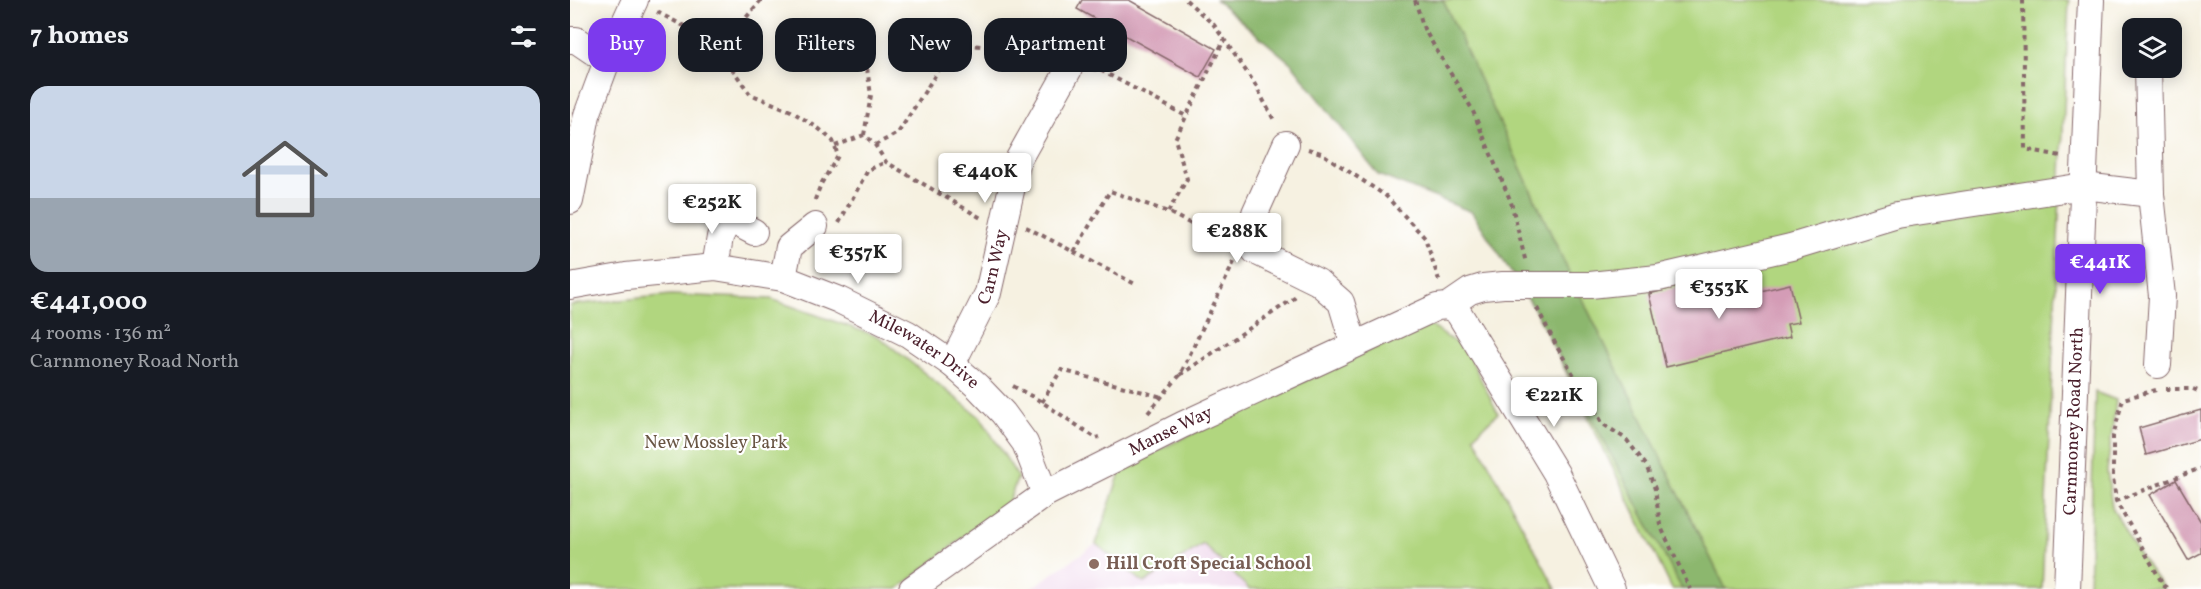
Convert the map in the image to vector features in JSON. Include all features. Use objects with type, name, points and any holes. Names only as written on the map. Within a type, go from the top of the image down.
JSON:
[{"type":"street","points":[[627,18],[635,0]]},
{"type":"street","name":"Carnmoney Road North","points":[[2067,589],[2091,0]]},
{"type":"street","points":[[570,40],[576,40],[588,48]]},
{"type":"street","points":[[570,201],[586,115],[603,72]]},
{"type":"street","name":"Carn Way","points":[[952,364],[988,293],[1018,160],[1067,72]]},
{"type":"street","points":[[2148,78],[2151,194],[2162,296],[2158,365]]},
{"type":"street","points":[[1287,144],[1255,213],[1247,251],[1317,282],[1341,302],[1354,345]]},
{"type":"street","name":"Manse Way","points":[[912,589],[1045,494],[1182,425],[1437,307],[1448,306],[1464,294],[1483,287],[1590,285],[1658,278],[1791,247],[1897,214],[2084,186],[2151,194]]},
{"type":"street","points":[[691,199],[754,232]]},
{"type":"street","points":[[715,267],[720,237],[729,219]]},
{"type":"street","points":[[783,278],[789,247],[815,226]]},
{"type":"street","name":"Milewater Drive","points":[[571,280],[715,267],[783,278],[839,300],[908,334],[952,364],[1003,413],[1025,443],[1045,494]]},
{"type":"street","points":[[1448,306],[1458,312],[1556,473],[1612,589]]},
{"type":"path","points":[[635,0],[678,23]]},
{"type":"path","points":[[746,18],[761,0]]},
{"type":"path","points":[[1186,0],[1214,25],[1253,81],[1287,144],[1321,153],[1386,196],[1425,238],[1448,306]]},
{"type":"path","points":[[1415,0],[1424,29],[1472,109],[1512,202],[1534,304],[1604,424],[1626,439],[1646,465],[1655,489],[1660,525],[1690,589]]},
{"type":"path","points":[[2023,0],[2025,149],[2085,161]]},
{"type":"path","points":[[1168,212],[1187,179],[1175,139],[1224,40]]},
{"type":"path","points":[[875,145],[898,133],[956,43],[984,46]]},
{"type":"path","points":[[734,72],[750,94],[791,111],[833,141],[838,156],[821,184],[810,210],[815,226],[838,224],[868,170],[886,162]]},
{"type":"path","points":[[864,135],[871,95],[868,72]]},
{"type":"path","points":[[1104,72],[1186,117]]},
{"type":"path","points":[[835,146],[864,135]]},
{"type":"path","points":[[864,135],[875,145],[886,162],[1003,222],[1074,252],[1137,285]]},
{"type":"path","points":[[1074,252],[1110,191],[1168,212],[1247,251],[1180,375],[1145,417]]},
{"type":"path","points":[[1180,375],[1317,282]]},
{"type":"path","points":[[1042,402],[1061,370],[1162,397]]},
{"type":"path","points":[[1004,381],[1042,402],[1096,438],[1106,434]]},
{"type":"path","points":[[2169,589],[2164,586],[2116,501],[2113,476],[2113,436],[2123,399],[2157,389],[2201,392]]},
{"type":"path","points":[[2116,501],[2201,468]]},
{"type":"shaded area","name":"Hill Croft Special School","points":[[1096,544],[1144,583],[1203,544],[1249,589],[1030,589]]},
{"type":"green space","points":[[1216,0],[1443,0],[1566,266],[1726,589],[1682,589],[1532,305],[1472,212],[1378,175],[1292,64]]},
{"type":"green space","points":[[1384,0],[2069,0],[2042,589],[1672,589]]},
{"type":"green space","name":"New Mossley Park","points":[[671,295],[771,299],[879,337],[981,418],[1018,477],[1009,501],[898,589],[570,589],[570,305]]},
{"type":"green space","points":[[1427,323],[1466,350],[1498,413],[1474,436],[1556,589],[1249,589],[1203,544],[1144,583],[1096,544],[1122,467]]},
{"type":"green space","points":[[2095,392],[2116,400],[2107,471],[2112,507],[2140,556],[2164,589],[2089,589]]},
{"type":"building","points":[[1082,0],[1129,0],[1216,49],[1200,77],[1127,37],[1127,18],[1093,18],[1077,9]]},
{"type":"building","points":[[1721,276],[1727,299],[1790,284],[1799,322],[1787,324],[1790,337],[1666,367],[1649,294]]},
{"type":"building","points":[[2201,410],[2201,439],[2146,455],[2139,428]]},
{"type":"building","points":[[2176,480],[2201,522],[2201,553],[2188,560],[2150,495]]},
{"type":"place","name":"Hill Croft Special School","points":[[1094,564]]}]
